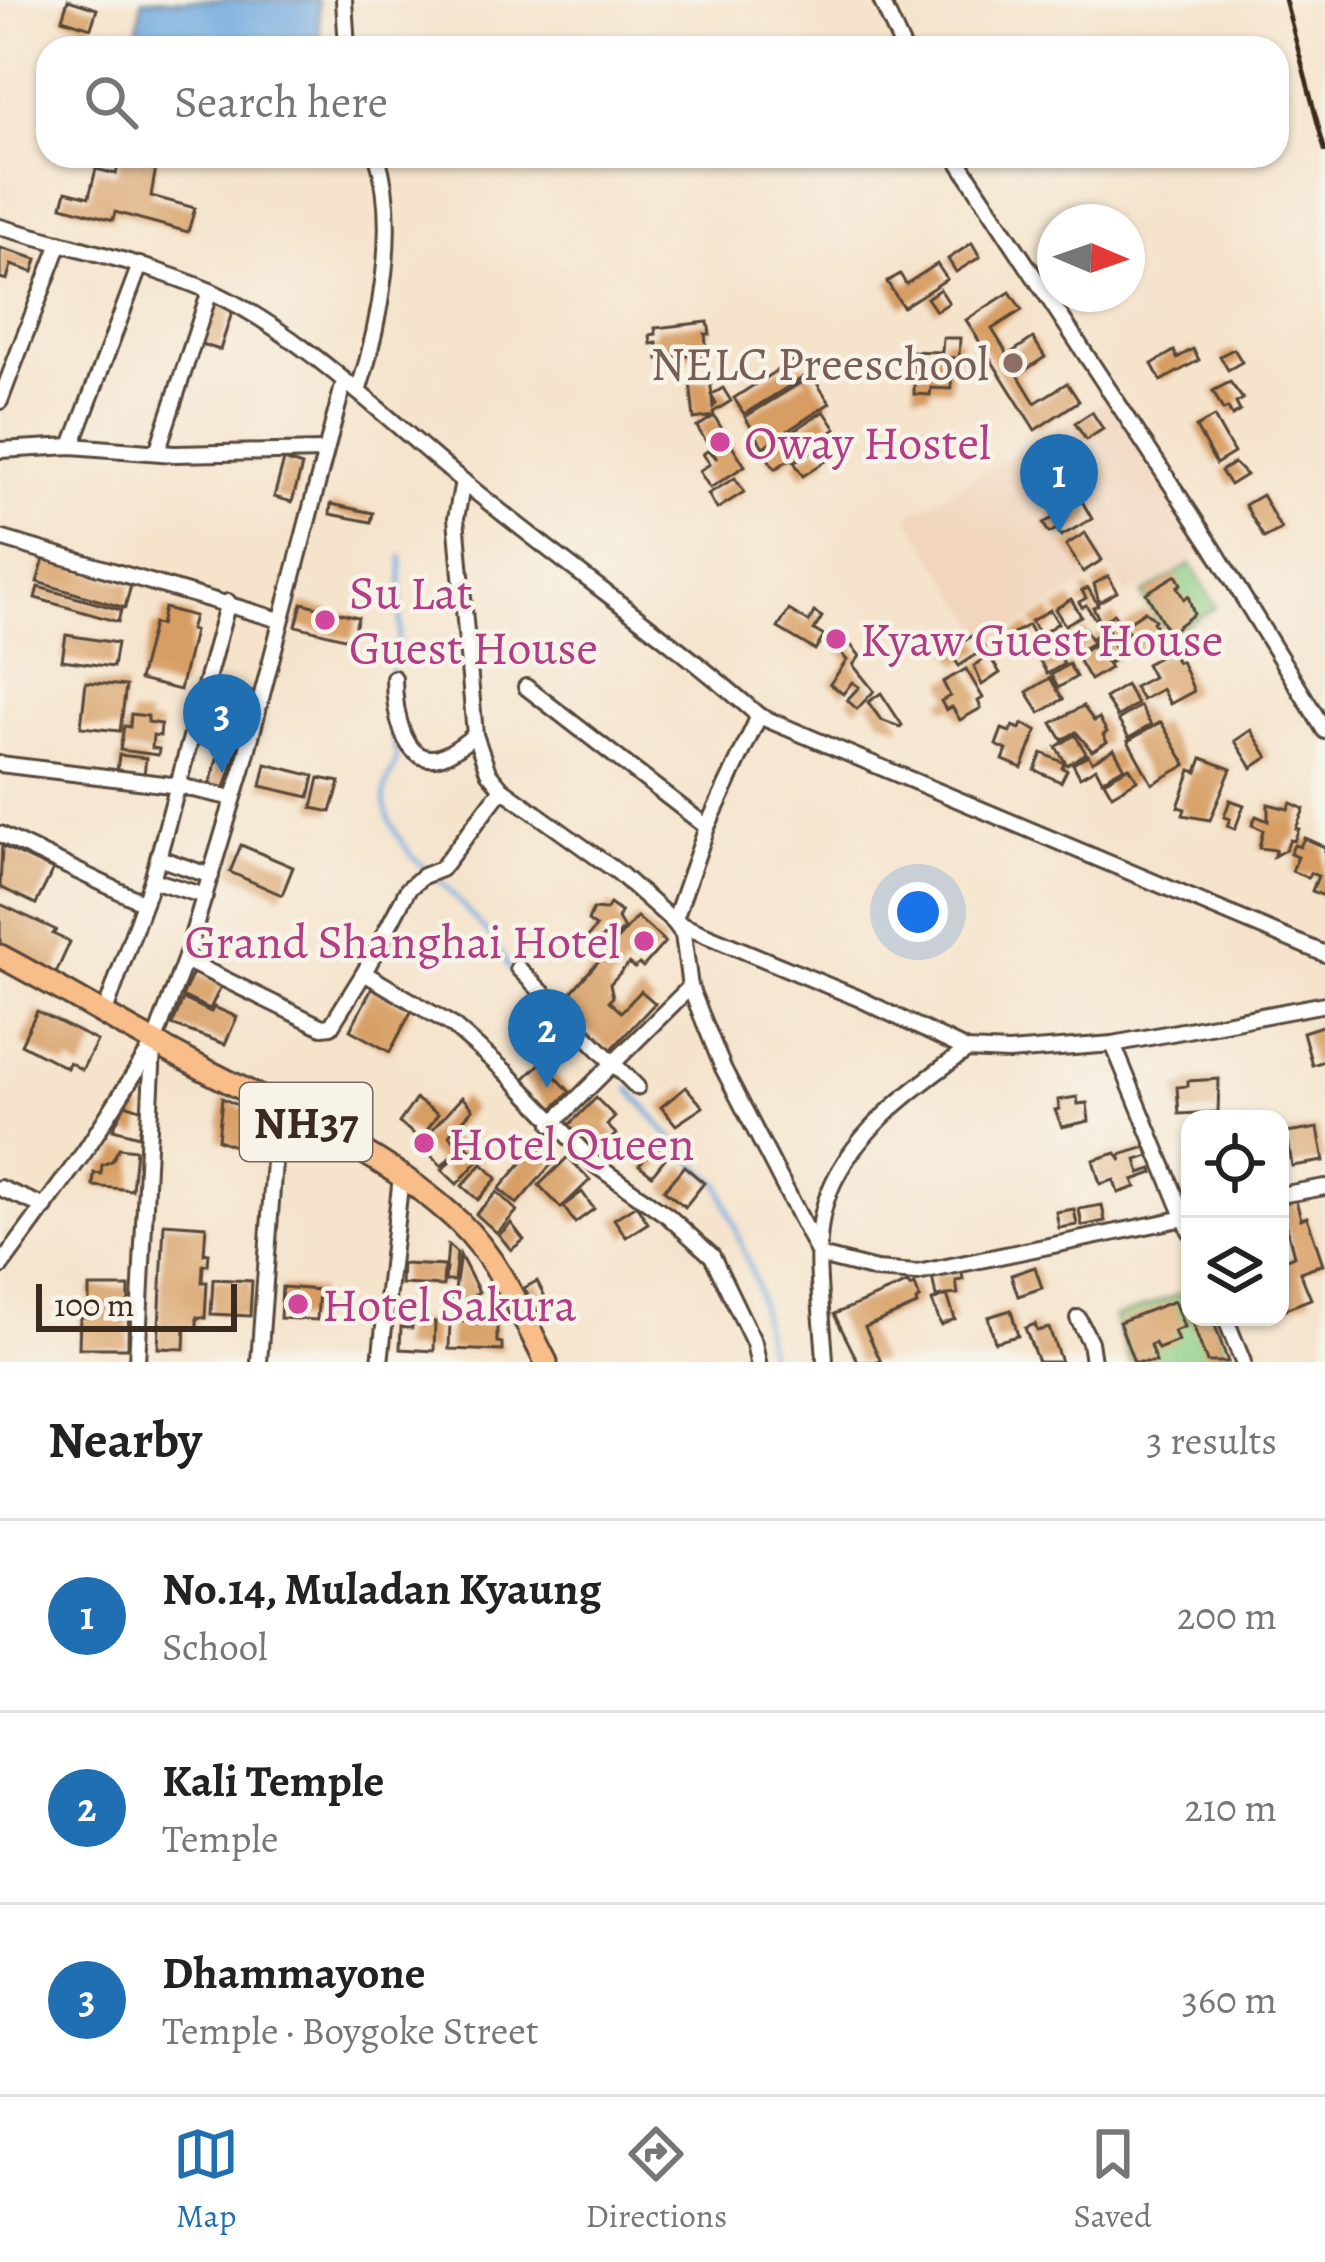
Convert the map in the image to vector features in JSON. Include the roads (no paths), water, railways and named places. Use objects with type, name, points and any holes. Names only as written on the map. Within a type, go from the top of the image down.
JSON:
[{"type":"highway","name":"NH37","points":[[2,963],[345,1141],[401,1177],[461,1224],[510,1293],[546,1362]]},
{"type":"street","points":[[344,0],[346,36]]},
{"type":"street","points":[[881,0],[898,36]]},
{"type":"street","points":[[358,392],[375,323],[388,223],[379,168]]},
{"type":"street","points":[[963,168],[1213,548],[1325,731]]},
{"type":"street","points":[[0,227],[140,266],[210,291],[253,314],[358,392],[759,716],[1325,954]]},
{"type":"street","points":[[0,400],[60,243]]},
{"type":"street","points":[[72,446],[140,266]]},
{"type":"street","points":[[157,452],[210,291]]},
{"type":"street","points":[[0,1267],[154,1043],[211,876],[344,382]]},
{"type":"street","points":[[0,450],[72,446],[157,452],[324,451]]},
{"type":"street","points":[[463,481],[456,518],[476,735],[488,772],[502,789],[619,873],[683,934],[690,987],[723,1068],[820,1256],[876,1270],[916,1273],[1181,1223]]},
{"type":"street","points":[[0,538],[280,620]]},
{"type":"street","points":[[104,1015],[159,858],[228,602]]},
{"type":"street","points":[[394,678],[400,726],[422,756],[441,756],[476,735]]},
{"type":"street","points":[[526,687],[707,827]]},
{"type":"street","points":[[674,922],[707,827],[759,716]]},
{"type":"street","points":[[0,764],[179,786],[232,798]]},
{"type":"street","points":[[185,960],[322,1027],[331,1026],[408,889],[441,869],[502,789]]},
{"type":"street","points":[[0,834],[144,903]]},
{"type":"street","points":[[159,858],[211,876]]},
{"type":"street","points":[[152,880],[205,896]]},
{"type":"street","points":[[674,922],[858,998],[967,1050],[1007,1052],[1113,1044],[1325,1004]]},
{"type":"street","points":[[518,968],[637,1087]]},
{"type":"street","points":[[364,973],[452,1025],[506,1072],[597,1166],[668,1216],[712,1256],[754,1343],[758,1362]]},
{"type":"street","points":[[552,1124],[690,987]]},
{"type":"street","points":[[137,1362],[147,1103],[154,1043]]},
{"type":"street","points":[[1113,1044],[1186,1218]]},
{"type":"street","points":[[825,1362],[820,1256],[825,1204],[853,1152],[902,1095],[967,1050]]},
{"type":"street","points":[[259,1362],[278,1108]]},
{"type":"street","points":[[380,1362],[401,1177]]},
{"type":"street","points":[[1289,1193],[1325,1186]]},
{"type":"street","points":[[0,1188],[45,1207]]},
{"type":"street","points":[[1078,1318],[1094,1362]]},
{"type":"street","points":[[1229,1326],[1243,1362]]},
{"type":"water","points":[[142,0],[318,0],[320,36],[139,36]]},
{"type":"waterway","points":[[390,678],[400,629],[402,556]]},
{"type":"waterway","points":[[388,689],[396,759],[385,789],[386,810],[404,845],[427,869]]},
{"type":"waterway","points":[[436,876],[489,935],[511,971],[604,1063]]},
{"type":"waterway","points":[[629,1088],[686,1156],[719,1184],[757,1287],[770,1362]]},
{"type":"railway","points":[[1285,0],[1325,151]]},
{"type":"place","name":"NELC Preeschool","points":[[1013,363]]},
{"type":"place","name":"Oway Hostel","points":[[720,442]]},
{"type":"place","name":"No.14, Muladan Kyaung","points":[[1059,533]]},
{"type":"place","name":"Su Lat Guest House","points":[[325,620]]},
{"type":"place","name":"Kyaw Guest House","points":[[836,639]]},
{"type":"place","name":"Dhammayone","points":[[222,773]]},
{"type":"place","name":"Grand Shanghai Hotel","points":[[644,941]]},
{"type":"place","name":"Kali Temple","points":[[547,1088]]},
{"type":"place","name":"Hotel Queen","points":[[424,1143]]},
{"type":"place","name":"Hotel Sakura","points":[[298,1304]]}]
